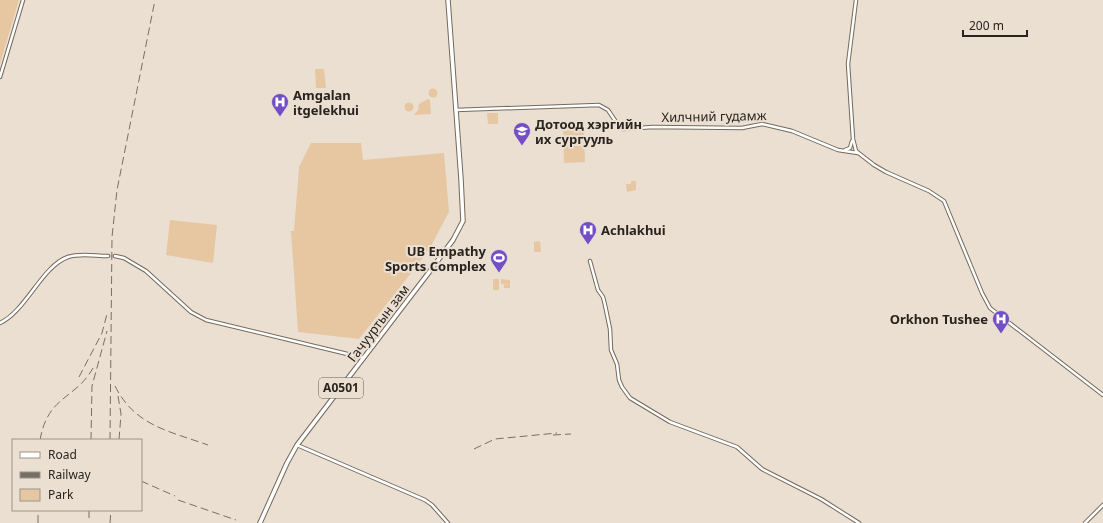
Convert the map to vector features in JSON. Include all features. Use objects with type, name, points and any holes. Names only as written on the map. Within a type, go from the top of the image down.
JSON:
[{"type":"highway","name":"A0501","points":[[448,0],[456,110]]},
{"type":"highway","name":"Гачууртын зам","points":[[259,523],[287,462],[297,445],[365,358],[453,240],[460,227],[464,212],[456,110]]},
{"type":"main road","points":[[0,77],[23,0]]},
{"type":"main road","points":[[856,0],[848,60],[854,148],[858,153],[884,172],[927,190],[945,202],[982,293],[990,308],[1103,395]]},
{"type":"main road","name":"Хилчний гудамж","points":[[456,110],[598,105],[607,109],[618,125],[623,129],[653,126],[742,128],[762,124],[794,131],[841,151],[858,153]]},
{"type":"main road","points":[[850,147],[853,139]]},
{"type":"main road","points":[[841,151],[850,147],[854,148]]},
{"type":"main road","points":[[0,323],[11,316],[60,261],[74,256],[108,256]]},
{"type":"main road","points":[[115,256],[124,258],[152,274],[188,309],[201,317],[365,358]]},
{"type":"main road","points":[[590,261],[598,290],[603,297],[605,305],[610,329],[611,350],[616,364],[619,380],[630,398],[670,422],[735,446],[760,468],[822,499],[859,523]]},
{"type":"main road","points":[[297,445],[425,500],[432,505],[448,523]]},
{"type":"main road","points":[[1085,523],[1103,505]]},
{"type":"green space","points":[[0,0],[19,0],[0,64]]},
{"type":"green space","points":[[315,69],[324,69],[326,88],[316,88]]},
{"type":"green space","points":[[433,88],[438,93],[433,98],[428,93]]},
{"type":"green space","points":[[428,99],[430,100],[431,114],[414,115],[418,110],[419,104]]},
{"type":"green space","points":[[409,102],[414,107],[409,112],[404,107]]},
{"type":"green space","points":[[487,113],[498,113],[498,124],[488,124]]},
{"type":"green space","points":[[579,124],[579,129],[570,129],[570,131],[584,130],[585,162],[564,163],[563,131],[567,131],[567,125]]},
{"type":"green space","points":[[311,143],[361,143],[363,160],[444,153],[449,212],[432,244],[419,263],[359,339],[298,332],[291,231],[294,231],[299,167]]},
{"type":"green space","points":[[631,181],[636,181],[636,190],[627,192],[626,184],[631,184]]},
{"type":"green space","points":[[170,220],[217,225],[213,263],[166,255]]},
{"type":"green space","points":[[540,241],[541,252],[534,252],[534,242]]},
{"type":"green space","points":[[493,279],[499,279],[499,290],[493,290]]},
{"type":"green space","points":[[501,279],[510,280],[510,288],[504,288],[504,285],[509,285],[501,284]]},
{"type":"tunnel","points":[[108,256],[115,256]]},
{"type":"railway","points":[[110,439],[112,237],[117,190],[155,0]]},
{"type":"railway","points":[[79,377],[102,333],[107,314]]},
{"type":"railway","points":[[91,439],[92,386],[107,331]]},
{"type":"railway","points":[[40,439],[49,414],[86,378],[93,368]]},
{"type":"railway","points":[[115,386],[132,410],[143,419],[167,431],[208,445]]},
{"type":"railway","points":[[118,396],[121,414],[119,439]]},
{"type":"railway","points":[[474,449],[495,439],[557,433]]},
{"type":"railway","points":[[553,435],[571,434]]},
{"type":"railway","points":[[142,481],[175,496]]},
{"type":"railway","points":[[178,500],[236,520]]},
{"type":"railway","points":[[38,511],[38,523]]},
{"type":"railway","points":[[89,511],[89,522]]},
{"type":"railway","points":[[110,523],[111,511]]},
{"type":"place","name":"Amgalan itgelekhui","points":[[280,117]]},
{"type":"place","name":"Дотоод хэргийн их сургууль","points":[[522,146]]},
{"type":"place","name":"Achlakhui","points":[[588,245]]},
{"type":"place","name":"UB Empathy Sports Complex","points":[[499,273]]},
{"type":"place","name":"Orkhon Tushee","points":[[1001,334]]}]
